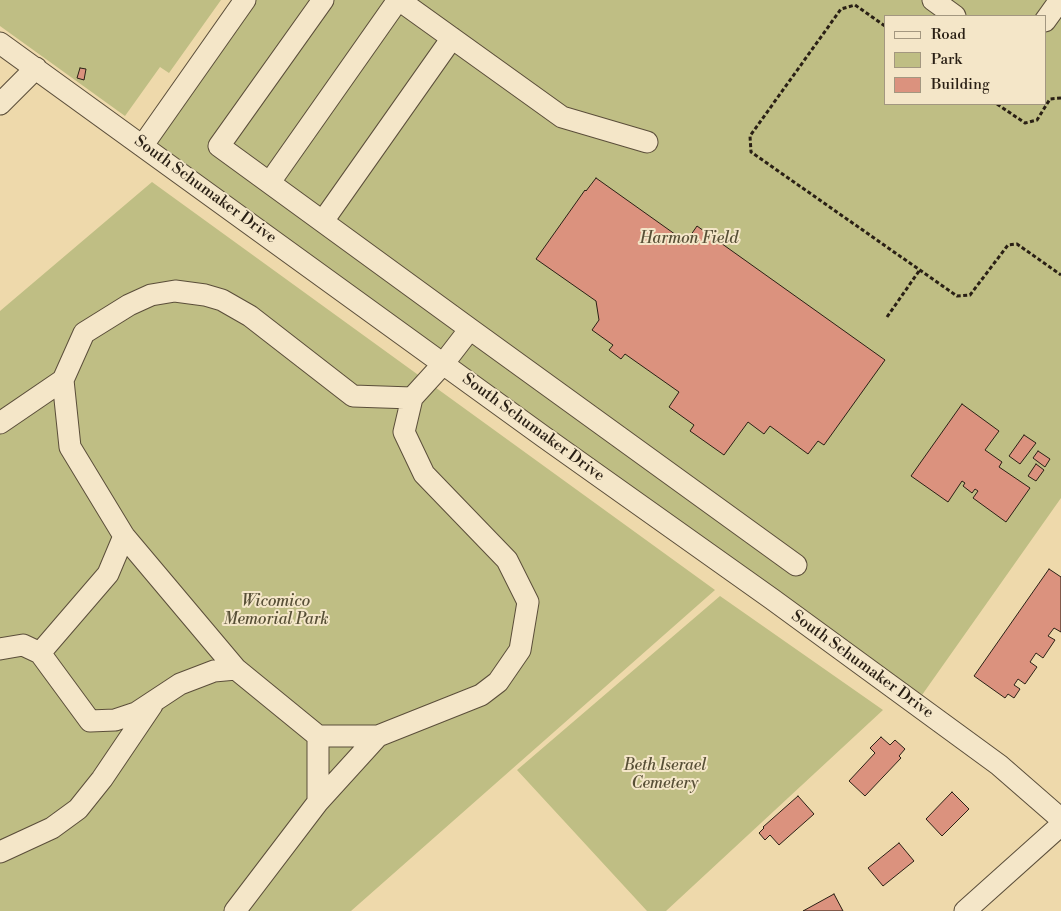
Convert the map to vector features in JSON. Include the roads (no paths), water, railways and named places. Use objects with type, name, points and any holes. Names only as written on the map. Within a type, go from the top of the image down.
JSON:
[{"type":"street","points":[[143,145],[245,0]]},
{"type":"street","points":[[323,0],[219,146],[796,564]]},
{"type":"street","points":[[270,182],[399,0],[562,117],[647,142]]},
{"type":"street","points":[[933,0],[954,15]]},
{"type":"street","points":[[1046,21],[1060,0]]},
{"type":"street","points":[[323,221],[452,38]]},
{"type":"street","name":"South Schumaker Drive","points":[[0,43],[443,364],[772,599],[999,765],[1061,819]]},
{"type":"street","points":[[0,104],[36,68]]},
{"type":"street","points":[[412,398],[354,396],[250,316],[206,294],[175,291],[151,295],[84,333],[63,380],[70,447],[124,536],[236,669],[318,736],[378,736],[481,695],[498,682],[520,650],[528,602],[508,560],[424,474],[404,432],[412,398],[443,364],[470,329]]},
{"type":"street","points":[[0,423],[63,380]]},
{"type":"street","points":[[40,652],[108,574],[124,536]]},
{"type":"street","points":[[0,650],[23,645],[40,652],[90,721],[112,737],[121,753]]},
{"type":"street","points":[[90,721],[115,720],[136,713],[180,684],[214,670],[236,669]]},
{"type":"street","points":[[0,852],[52,828],[78,809],[121,753],[153,703]]},
{"type":"street","points":[[318,736],[318,802]]},
{"type":"street","points":[[235,911],[318,802],[378,736]]},
{"type":"street","points":[[965,911],[1061,825]]},
{"type":"park label","name":"Harmon Field","points":[[689,239]]},
{"type":"park label","name":"Wicomico Memorial Park","points":[[276,611]]},
{"type":"park label","name":"Beth Iserael Cemetery","points":[[665,775]]}]
